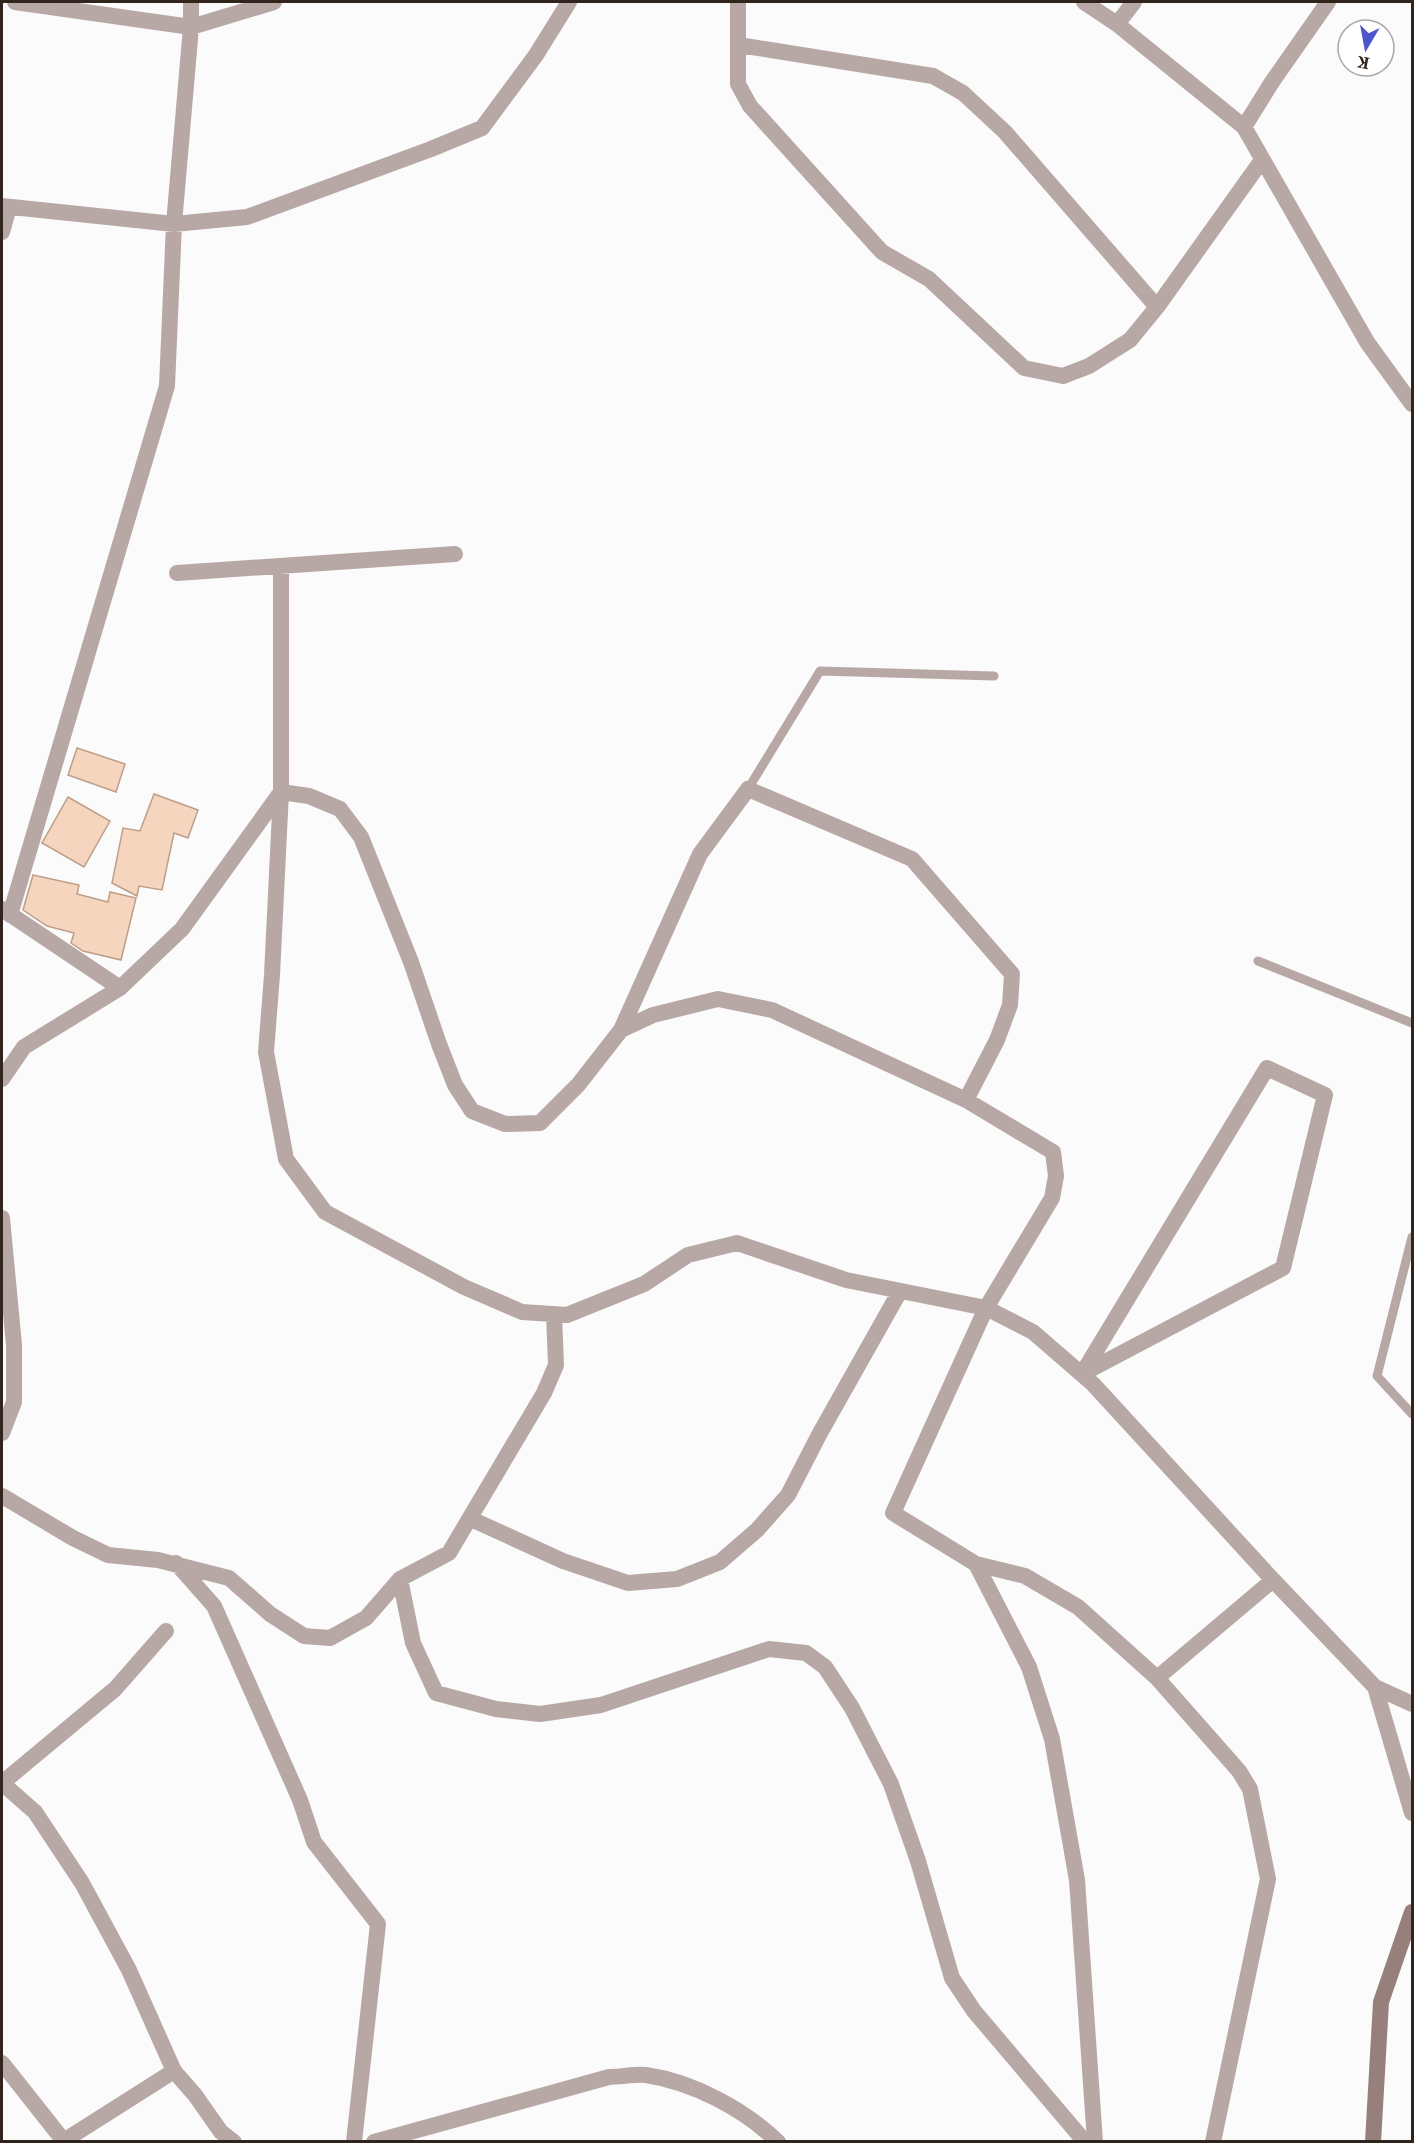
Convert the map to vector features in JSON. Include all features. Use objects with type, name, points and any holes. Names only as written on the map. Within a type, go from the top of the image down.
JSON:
[{"type":"main road","points":[[1373,2142],[1381,2002],[1413,1911]]},
{"type":"street","points":[[15,2],[191,27],[274,2]]},
{"type":"street","points":[[120,988],[6,912],[167,386],[174,224],[191,27],[191,2]]},
{"type":"street","points":[[2,232],[5,206],[174,224],[246,217],[431,149],[482,128],[536,55],[569,2]]},
{"type":"street","points":[[738,2],[738,84],[750,106],[882,252],[929,279],[1024,368],[1064,376],[1089,366],[1130,340],[1157,307],[1262,160]]},
{"type":"street","points":[[1083,2],[1117,24],[1244,127],[1367,342],[1413,404]]},
{"type":"street","points":[[1117,24],[1134,2]]},
{"type":"street","points":[[1244,127],[1272,82],[1328,2]]},
{"type":"street","points":[[739,45],[933,76],[963,93],[1005,132],[1157,307]]},
{"type":"street","points":[[177,573],[455,554]]},
{"type":"street","points":[[281,566],[280,792],[272,975],[266,1052],[286,1159],[325,1212],[464,1287],[522,1312],[567,1314],[644,1284],[688,1255],[736,1244],[846,1280],[986,1308],[1033,1332],[1093,1384],[1375,1687],[1413,1704]]},
{"type":"street","points":[[280,792],[309,796],[340,809],[361,837],[411,962],[455,1085],[472,1111],[505,1124],[540,1123],[578,1085],[621,1030],[700,854],[748,789],[912,859],[1012,974],[1010,1005],[997,1040],[966,1100]]},
{"type":"street","points":[[2,1079],[24,1047],[120,988],[182,929],[280,792]]},
{"type":"street","points":[[621,1030],[653,1015],[718,999],[772,1010],[966,1100],[1053,1152],[1056,1176],[1052,1198],[986,1308],[893,1513],[976,1563],[1025,1576],[1077,1608],[1157,1678],[1239,1771],[1250,1789],[1268,1879],[1213,2142]]},
{"type":"street","points":[[1267,1068],[1324,1095],[1283,1268],[1082,1374],[1267,1068]]},
{"type":"street","points":[[2,1222],[14,1345],[14,1402],[2,1433]]},
{"type":"street","points":[[471,1519],[563,1561],[628,1583],[677,1579],[720,1562],[757,1530],[788,1495],[820,1432],[900,1291]]},
{"type":"street","points":[[2,1496],[73,1538],[108,1554],[176,1563],[229,1578],[270,1614],[304,1636],[330,1638],[366,1618],[400,1579],[449,1553],[544,1393],[556,1365],[555,1314]]},
{"type":"street","points":[[176,1563],[214,1606],[300,1800],[314,1842],[378,1924],[354,2142]]},
{"type":"street","points":[[976,1563],[1029,1667],[1052,1739],[1077,1880],[1095,2142]]},
{"type":"street","points":[[400,1579],[413,1643],[436,1692],[496,1709],[540,1714],[601,1705],[769,1649],[806,1653],[825,1667],[852,1708],[891,1784],[918,1861],[952,1977],[974,2011],[1085,2142]]},
{"type":"street","points":[[1157,1678],[1273,1580]]},
{"type":"street","points":[[166,1631],[115,1689],[2,1783],[35,1812],[82,1883],[129,1970],[174,2071],[195,2095],[221,2132],[234,2142]]},
{"type":"street","points":[[1375,1687],[1413,1813]]},
{"type":"street","points":[[2,2063],[62,2141],[174,2071]]},
{"type":"street","points":[[374,2142],[609,2077],[645,2075],[683,2085],[725,2103],[762,2126],[778,2142]]},
{"type":"lane","points":[[748,789],[820,671],[994,676]]},
{"type":"lane","points":[[1258,961],[1413,1023]]},
{"type":"lane","points":[[1413,1237],[1377,1376],[1413,1414]]},
{"type":"building","points":[[77,748],[125,764],[116,792],[68,775]]},
{"type":"building","points":[[154,794],[198,810],[188,838],[174,833],[162,890],[139,886],[137,896],[112,883],[123,828],[140,831]]},
{"type":"building","points":[[68,797],[110,821],[84,867],[42,843]]},
{"type":"building","points":[[33,875],[79,885],[77,894],[108,902],[110,892],[136,898],[121,960],[83,951],[71,943],[74,933],[47,926],[23,910]]}]
